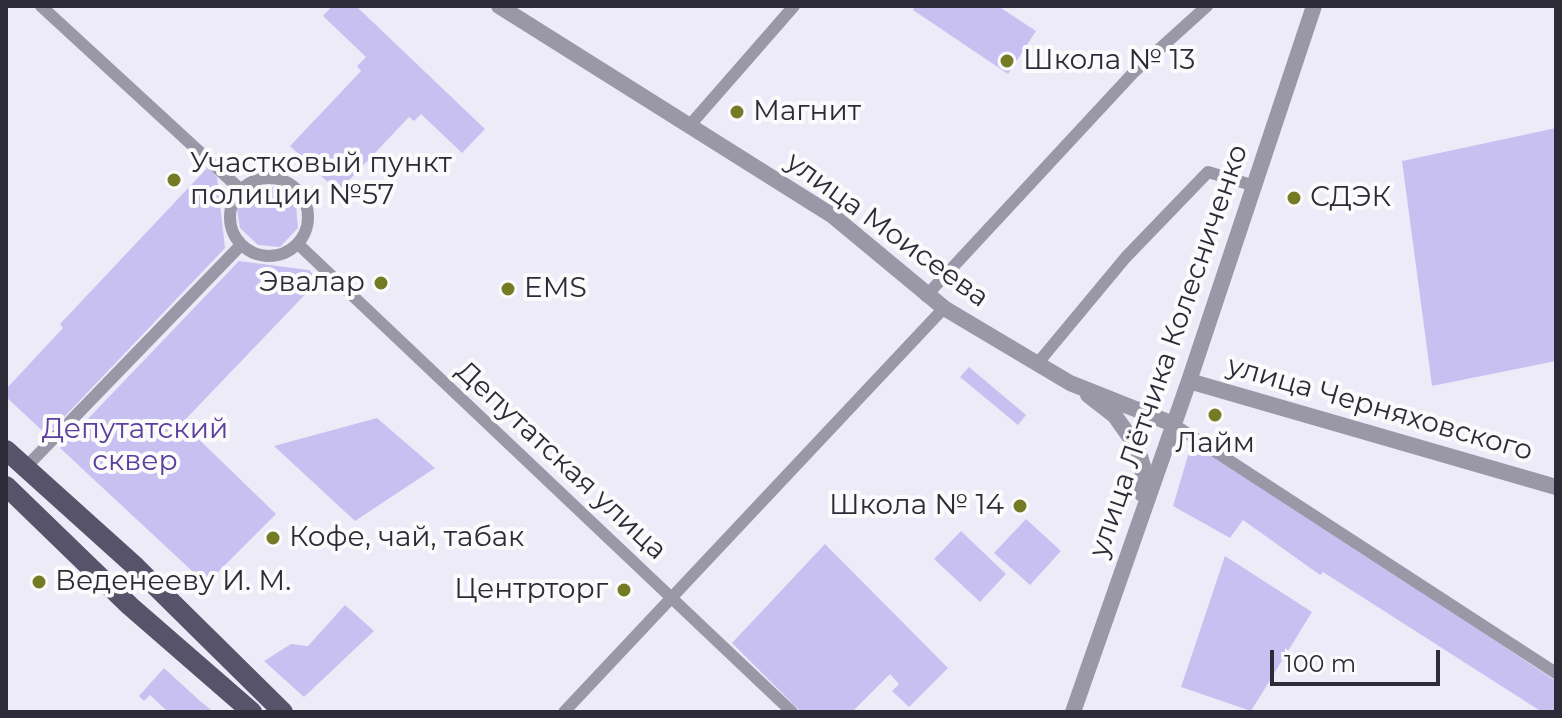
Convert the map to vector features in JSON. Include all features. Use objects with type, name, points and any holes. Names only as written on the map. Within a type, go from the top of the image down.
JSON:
[{"type":"main road","points":[[6,450],[97,531],[283,712]]},
{"type":"main road","points":[[6,486],[76,555],[252,712]]},
{"type":"main road","points":[[76,555],[97,531]]},
{"type":"street","points":[[41,6],[241,190]]},
{"type":"street","name":"улица Моисеева","points":[[499,6],[833,216],[944,308],[1070,383],[1173,424]]},
{"type":"street","points":[[690,125],[794,6]]},
{"type":"street","points":[[926,296],[1134,72],[1207,6]]},
{"type":"street","name":"улица Лётчика Колесниченко","points":[[1073,712],[1189,381],[1314,6]]},
{"type":"street","points":[[1037,364],[1126,257],[1208,172],[1255,186]]},
{"type":"street","points":[[274,178],[296,189],[303,198],[308,221],[298,244],[277,256],[264,256],[241,245],[230,224],[230,212],[241,190],[250,183],[274,178]]},
{"type":"street","name":"Депутатская улица","points":[[298,244],[792,712]]},
{"type":"street","points":[[26,467],[241,245]]},
{"type":"street","points":[[564,712],[944,308]]},
{"type":"street","name":"улица Черняховского","points":[[1189,381],[1556,487]]},
{"type":"street","points":[[1070,383],[1115,416],[1137,447],[1143,466],[1140,515]]},
{"type":"street","points":[[1173,424],[1556,673]]},
{"type":"green space","points":[[332,6],[356,6],[485,129],[462,153],[421,114],[414,121],[409,117],[338,192],[290,146],[361,71],[357,66],[366,57],[323,16]]},
{"type":"green space","points":[[915,6],[998,6],[1036,31],[1008,74],[913,10]]},
{"type":"green space","points":[[1556,128],[1556,361],[1432,386],[1402,161]]},
{"type":"green space","name":"Депутатский сквер","points":[[208,167],[217,177],[225,248],[47,435],[6,397],[6,389],[63,328],[60,324]]},
{"type":"green space","points":[[255,185],[279,188],[296,205],[298,228],[280,247],[258,245],[240,228],[236,204]]},
{"type":"green space","name":"Депутатский сквер","points":[[239,261],[309,270],[319,280],[182,423],[276,514],[206,584],[60,448]]},
{"type":"green space","points":[[969,367],[1026,415],[1018,425],[960,377]]},
{"type":"green space","points":[[377,418],[435,468],[355,521],[274,446]]},
{"type":"green space","points":[[1194,447],[1203,447],[1556,681],[1556,712],[1542,712],[1323,572],[1320,575],[1243,520],[1230,538],[1173,506],[1189,452]]},
{"type":"green space","points":[[1026,519],[1061,551],[1030,585],[994,553]]},
{"type":"green space","points":[[961,531],[1006,574],[980,602],[934,559]]},
{"type":"green space","points":[[825,544],[948,668],[909,707],[892,691],[899,684],[890,674],[852,712],[801,712],[732,643]]},
{"type":"green space","points":[[1225,556],[1312,612],[1251,711],[1181,687]]},
{"type":"green space","points":[[345,605],[374,631],[304,697],[264,661],[291,644],[308,646]]},
{"type":"green space","points":[[164,668],[214,712],[168,712],[150,695],[144,701],[139,696]]},
{"type":"place","name":"Школа № 13","points":[[1007,61]]},
{"type":"place","name":"Магнит","points":[[737,112]]},
{"type":"place","name":"Участковый пункт полиции №57","points":[[174,180]]},
{"type":"place","name":"СДЭК","points":[[1294,198]]},
{"type":"place","name":"Эвалар","points":[[381,283]]},
{"type":"place","name":"EMS","points":[[508,289]]},
{"type":"place","name":"Лайм","points":[[1215,415]]},
{"type":"place","name":"Школа № 14","points":[[1020,506]]},
{"type":"place","name":"Кофе, чай, табак","points":[[273,538]]},
{"type":"place","name":"Веденееву И. М.","points":[[39,582]]},
{"type":"place","name":"Центрторг","points":[[624,590]]}]
